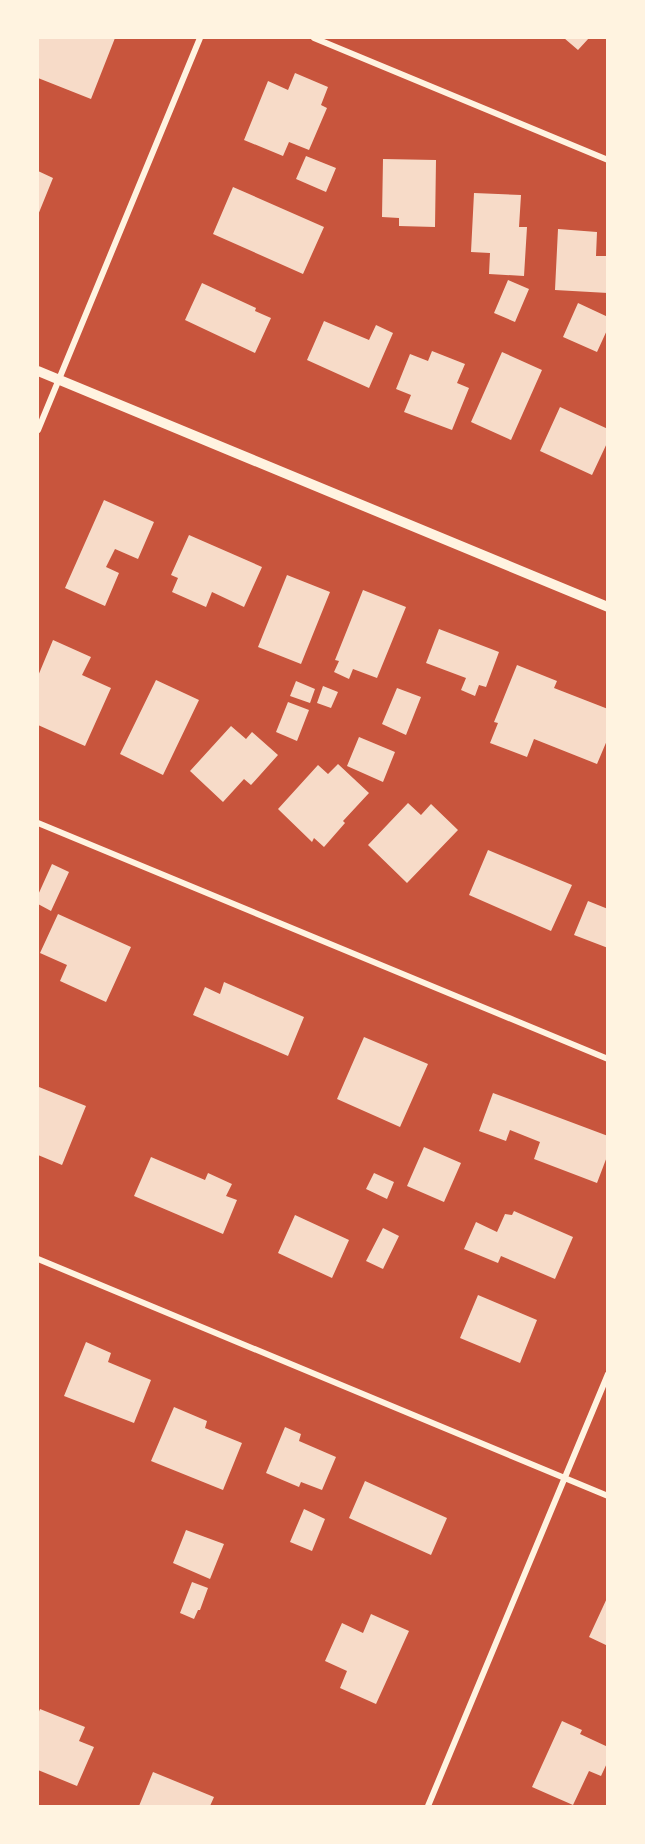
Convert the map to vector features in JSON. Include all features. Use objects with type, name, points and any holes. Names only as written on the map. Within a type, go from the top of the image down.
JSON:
[{"type":"street","points":[[38,430],[200,38]]},
{"type":"street","points":[[314,38],[608,160]]},
{"type":"street","points":[[38,371],[608,607]]},
{"type":"street","points":[[38,823],[608,1059]]},
{"type":"street","points":[[38,1259],[608,1496]]},
{"type":"street","points":[[428,1806],[608,1374]]},
{"type":"building","points":[[38,38],[115,38],[91,99],[38,78]]},
{"type":"building","points":[[564,38],[589,38],[578,50]]},
{"type":"building","points":[[295,73],[328,87],[321,105],[327,108],[309,150],[289,142],[283,156],[244,140],[268,81],[288,90]]},
{"type":"building","points":[[306,156],[336,168],[326,192],[296,179]]},
{"type":"building","points":[[383,159],[436,160],[435,227],[399,226],[399,218],[382,217]]},
{"type":"building","points":[[38,171],[53,178],[38,215]]},
{"type":"building","points":[[233,187],[324,227],[303,274],[213,234]]},
{"type":"building","points":[[474,193],[521,195],[519,227],[527,227],[524,276],[489,274],[490,253],[471,252]]},
{"type":"building","points":[[558,229],[597,232],[596,256],[608,256],[608,293],[555,290]]},
{"type":"building","points":[[508,280],[529,289],[515,322],[494,313]]},
{"type":"building","points":[[202,283],[256,308],[255,311],[271,318],[255,353],[185,320]]},
{"type":"building","points":[[578,303],[608,317],[608,328],[597,352],[563,337]]},
{"type":"building","points":[[324,321],[369,340],[376,325],[393,333],[369,388],[307,360]]},
{"type":"building","points":[[432,351],[465,364],[457,383],[469,388],[452,430],[404,412],[411,395],[396,389],[410,354],[428,361]]},
{"type":"building","points":[[502,352],[542,370],[511,440],[471,422]]},
{"type":"building","points":[[560,407],[608,429],[608,441],[592,475],[540,451]]},
{"type":"building","points":[[104,500],[154,522],[138,559],[115,549],[106,567],[119,573],[105,606],[65,588]]},
{"type":"building","points":[[189,535],[262,567],[244,607],[212,592],[206,607],[172,592],[178,578],[171,575]]},
{"type":"building","points":[[287,575],[330,592],[301,664],[258,647]]},
{"type":"building","points":[[363,590],[406,607],[377,678],[353,669],[349,679],[334,672],[339,661],[335,660]]},
{"type":"building","points":[[439,629],[499,652],[486,687],[479,685],[475,696],[461,690],[466,678],[426,663]]},
{"type":"building","points":[[53,640],[91,657],[82,675],[111,688],[85,746],[38,725],[38,676]]},
{"type":"building","points":[[517,665],[557,681],[554,688],[608,709],[608,738],[597,764],[534,739],[527,757],[490,743],[498,723],[494,722]]},
{"type":"building","points":[[156,680],[199,700],[163,775],[120,754]]},
{"type":"building","points":[[296,681],[315,689],[310,703],[290,696]]},
{"type":"building","points":[[323,686],[338,692],[331,708],[317,703]]},
{"type":"building","points":[[397,688],[421,697],[406,735],[382,724]]},
{"type":"building","points":[[288,702],[309,710],[297,741],[276,732]]},
{"type":"building","points":[[231,726],[246,739],[252,732],[278,755],[251,785],[244,779],[223,802],[190,771]]},
{"type":"building","points":[[359,737],[395,752],[383,782],[347,766]]},
{"type":"building","points":[[338,764],[369,793],[343,821],[345,823],[324,847],[314,838],[312,842],[278,809],[318,765],[328,774]]},
{"type":"building","points":[[408,803],[421,815],[431,804],[458,830],[407,883],[368,845]]},
{"type":"building","points":[[488,850],[572,885],[551,931],[469,895]]},
{"type":"building","points":[[52,864],[69,872],[51,911],[38,904],[38,895]]},
{"type":"building","points":[[588,901],[608,909],[608,948],[574,935]]},
{"type":"building","points":[[58,914],[131,947],[106,1002],[60,981],[67,965],[40,953]]},
{"type":"building","points":[[224,982],[304,1017],[288,1056],[193,1015],[205,987],[220,994]]},
{"type":"building","points":[[364,1037],[428,1064],[400,1127],[337,1099]]},
{"type":"building","points":[[39,1087],[86,1106],[62,1165],[38,1155]]},
{"type":"building","points":[[493,1093],[608,1136],[608,1154],[597,1183],[534,1159],[540,1142],[510,1130],[506,1141],[479,1131]]},
{"type":"building","points":[[424,1147],[461,1163],[444,1202],[407,1186]]},
{"type":"building","points":[[151,1157],[205,1180],[208,1173],[232,1184],[226,1196],[237,1200],[223,1234],[134,1196]]},
{"type":"building","points":[[374,1173],[394,1182],[387,1199],[366,1189]]},
{"type":"building","points":[[514,1211],[573,1237],[555,1279],[501,1256],[498,1263],[464,1249],[476,1222],[497,1232],[505,1214],[512,1215]]},
{"type":"building","points":[[295,1215],[349,1240],[332,1278],[278,1253]]},
{"type":"building","points":[[383,1228],[399,1236],[383,1269],[366,1261]]},
{"type":"building","points":[[478,1295],[537,1320],[520,1363],[460,1338]]},
{"type":"building","points":[[86,1342],[111,1353],[108,1362],[151,1380],[134,1423],[64,1396]]},
{"type":"building","points":[[174,1407],[207,1421],[205,1428],[242,1443],[223,1490],[151,1461]]},
{"type":"building","points":[[285,1427],[301,1434],[299,1441],[336,1457],[322,1490],[301,1482],[299,1487],[266,1473]]},
{"type":"building","points":[[365,1481],[447,1518],[431,1555],[349,1518]]},
{"type":"building","points":[[304,1509],[325,1519],[312,1551],[290,1542]]},
{"type":"building","points":[[186,1530],[224,1544],[210,1579],[173,1563]]},
{"type":"building","points":[[192,1582],[208,1588],[194,1619],[180,1613]]},
{"type":"building","points":[[608,1596],[608,1646],[589,1637]]},
{"type":"building","points":[[371,1614],[409,1631],[376,1704],[340,1688],[347,1671],[325,1661],[342,1623],[363,1633]]},
{"type":"building","points":[[40,1709],[85,1727],[79,1741],[94,1747],[77,1786],[38,1770],[38,1714]]},
{"type":"building","points":[[562,1721],[582,1730],[580,1734],[608,1747],[608,1761],[601,1776],[589,1771],[573,1805],[532,1787]]},
{"type":"building","points":[[153,1772],[214,1797],[210,1806],[139,1806]]}]
